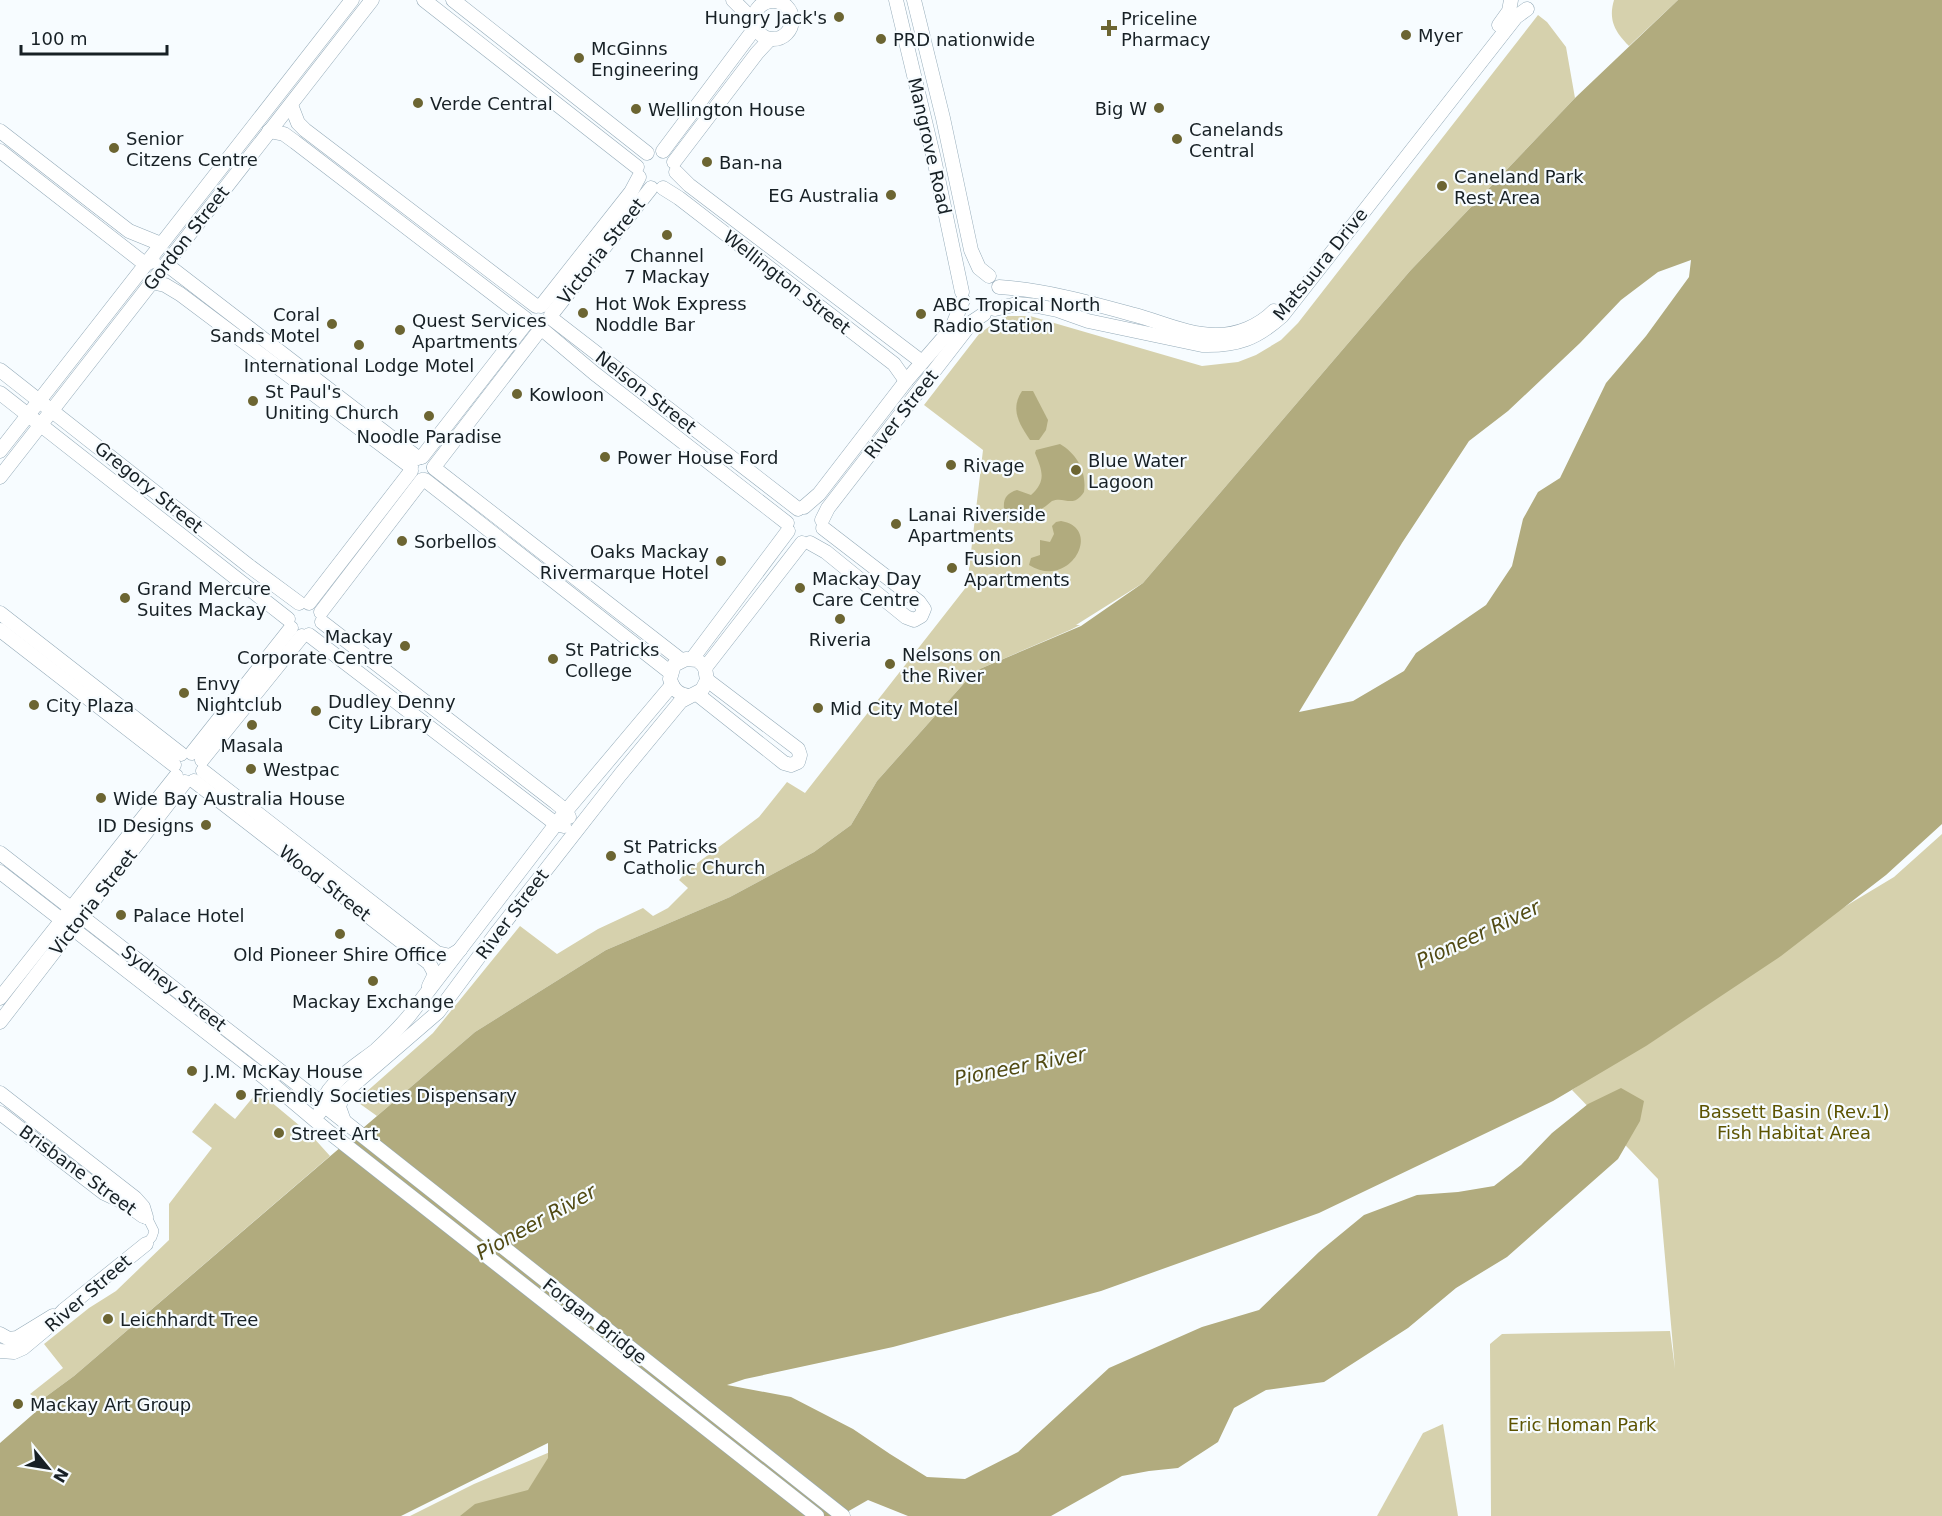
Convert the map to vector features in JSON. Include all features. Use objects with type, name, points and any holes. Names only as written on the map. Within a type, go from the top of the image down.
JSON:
[{"type":"street","name":"Gordon Street","points":[[0,451],[352,0]]},
{"type":"street","name":"Gordon Street","points":[[0,477],[372,0]]},
{"type":"street","points":[[424,0],[638,172],[646,186],[657,188],[672,181],[675,167],[757,52],[770,39]]},
{"type":"street","points":[[453,0],[647,153]]},
{"type":"street","points":[[663,151],[754,24],[757,8],[770,0],[785,4],[791,13],[792,22],[787,33],[777,38],[770,39],[762,36],[754,24],[734,0]]},
{"type":"street","points":[[791,13],[798,0]]},
{"type":"street","name":"Mangrove Road","points":[[896,0],[932,150],[963,296]]},
{"type":"street","name":"Mangrove Road","points":[[914,0],[938,95],[971,250],[979,268],[988,276]]},
{"type":"street","points":[[1511,0],[1519,9],[1531,4]]},
{"type":"street","name":"Matsuura Drive","points":[[999,286],[1041,292],[1203,334],[1234,333],[1251,328],[1268,317],[1280,304],[1503,20],[1509,11],[1511,0]]},
{"type":"street","name":"Matsuura Drive","points":[[989,311],[1017,304],[1037,306],[1057,310],[1088,321],[1202,345],[1221,345],[1253,337],[1266,330],[1282,316],[1516,17],[1531,4]]},
{"type":"street","name":"Nelson Street","points":[[291,105],[298,123],[305,130],[543,318],[801,508]]},
{"type":"street","points":[[296,142],[294,135],[296,130],[305,130]]},
{"type":"street","points":[[0,131],[129,231],[161,244]]},
{"type":"street","points":[[269,131],[284,134],[296,142],[526,320]]},
{"type":"street","points":[[638,172],[639,161],[652,150],[663,151],[675,167]]},
{"type":"street","points":[[0,151],[145,264],[162,258],[192,222],[208,209]]},
{"type":"street","name":"Wellington Street","points":[[675,167],[689,185],[922,362]]},
{"type":"street","name":"Victoria Street","points":[[543,318],[631,192],[638,172]]},
{"type":"street","name":"Victoria Street","points":[[298,629],[291,609],[304,603],[422,468],[543,318],[657,188]]},
{"type":"street","name":"Wellington Street","points":[[657,188],[686,203],[894,364],[906,381]]},
{"type":"street","points":[[119,245],[131,246],[134,242],[129,231]]},
{"type":"street","points":[[112,307],[128,296],[152,268],[166,264],[422,468],[671,679],[679,693],[693,695],[784,763],[791,765],[798,762],[800,755],[798,749],[753,716],[706,674],[702,664],[686,659],[422,468],[180,294],[165,285],[151,282]]},
{"type":"street","points":[[988,276],[999,286],[1001,298],[989,311],[979,314],[969,309],[963,296],[964,286],[972,278],[988,276]]},
{"type":"street","points":[[180,294],[177,285],[180,282],[189,282]]},
{"type":"street","name":"River Street","points":[[801,508],[819,494],[906,381],[953,325],[963,296]]},
{"type":"street","name":"Victoria Street","points":[[298,629],[318,630],[321,617],[526,320],[529,311],[543,318]]},
{"type":"street","name":"River Street","points":[[822,524],[828,508],[972,322],[989,311]]},
{"type":"street","name":"Nelson Street","points":[[543,318],[594,373],[787,527]]},
{"type":"street","name":"Gregory Street","points":[[0,370],[249,566],[321,617]]},
{"type":"street","name":"Gregory Street","points":[[0,393],[298,629],[556,824],[576,830]]},
{"type":"street","points":[[671,679],[674,665],[686,659],[787,527],[793,512],[801,508],[815,510],[822,524],[919,602],[924,609],[921,616],[914,620],[906,617],[826,552],[794,539],[787,527]]},
{"type":"street","points":[[693,695],[705,686],[706,674],[806,543],[819,537],[822,524]]},
{"type":"street","name":"Wood Street","points":[[0,613],[188,768]]},
{"type":"street","points":[[321,617],[566,811],[576,830]]},
{"type":"street","name":"Victoria Street","points":[[0,1022],[72,918],[298,629]]},
{"type":"street","name":"Wood Street","points":[[0,630],[188,768],[366,906],[432,966],[435,974],[426,995]]},
{"type":"street","name":"River Street","points":[[321,1104],[333,1085],[389,1037],[426,995],[566,811],[671,679]]},
{"type":"street","name":"River Street","points":[[347,1125],[339,1110],[343,1094],[434,1017],[576,830],[681,702],[693,695]]},
{"type":"street","points":[[741,729],[753,716]]},
{"type":"street","points":[[533,807],[542,805],[545,799],[544,793]]},
{"type":"street","name":"Sydney Street","points":[[0,853],[72,918],[333,1135]]},
{"type":"street","name":"Sydney Street","points":[[0,872],[72,918],[268,1061],[347,1125]]},
{"type":"street","name":"Wood Street","points":[[366,906],[439,954],[452,956],[463,947]]},
{"type":"street","name":"Victoria Street","points":[[0,998],[72,918]]},
{"type":"street","points":[[426,995],[424,1007],[430,1011],[442,995],[457,987]]},
{"type":"street","points":[[264,1078],[268,1061]]},
{"type":"street","name":"Brisbane Street","points":[[0,1093],[115,1191],[139,1202],[147,1218]]},
{"type":"street","points":[[321,1104],[319,1111],[321,1118],[333,1135]]},
{"type":"street","name":"Brisbane Street","points":[[0,1113],[104,1193],[115,1191]]},
{"type":"street","name":"Forgan Bridge","points":[[347,1125],[843,1516]]},
{"type":"street","name":"Forgan Bridge","points":[[333,1135],[818,1516]]},
{"type":"street","name":"River Street","points":[[0,1351],[14,1352],[21,1349],[47,1328],[64,1310],[146,1244],[154,1231],[147,1218]]},
{"type":"street","points":[[0,1334],[9,1339],[17,1338],[64,1310]]},
{"type":"green space","points":[[1614,0],[1678,0],[1629,46],[1620,36],[1612,20]]},
{"type":"green space","points":[[1538,15],[1547,22],[1566,47],[1575,98],[1410,271],[1143,583],[1076,625],[1080,625],[975,671],[877,781],[851,825],[814,852],[730,897],[606,950],[475,1032],[377,1116],[356,1101],[433,1033],[520,926],[557,954],[598,929],[643,908],[653,916],[668,908],[688,888],[679,880],[688,870],[759,817],[787,782],[805,793],[967,586],[983,450],[924,405],[979,334],[1004,316],[1030,316],[1202,366],[1238,362],[1256,355],[1281,340],[1298,323]]},
{"type":"green space","name":"Bassett Basin (Rev.1) Fish Habitat Area","points":[[1942,834],[1942,1516],[1491,1516],[1490,1344],[1502,1334],[1670,1331],[1675,1369],[1658,1179],[1572,1090],[1796,936],[1894,877]]},
{"type":"green space","points":[[258,1091],[312,1136],[330,1156],[74,1376],[40,1401],[30,1394],[63,1368],[44,1344],[89,1308],[116,1291],[169,1240],[169,1204],[212,1148],[192,1132],[215,1103],[235,1119]]},
{"type":"green space","points":[[1443,1424],[1458,1516],[1377,1516],[1423,1433]]},
{"type":"green space","points":[[588,1436],[727,1516],[410,1516],[474,1484]]},
{"type":"water","name":"Pioneer River","points":[[1678,0],[1942,0],[1942,824],[1886,875],[1781,956],[1646,1046],[1553,1101],[1319,1213],[1101,1291],[893,1347],[745,1379],[727,1385],[791,1397],[853,1429],[927,1477],[965,1479],[1018,1452],[1109,1368],[1202,1327],[1259,1310],[1319,1252],[1364,1215],[1417,1195],[1494,1186],[1521,1165],[1552,1133],[1588,1104],[1621,1088],[1644,1101],[1640,1121],[1618,1159],[1507,1257],[1456,1288],[1408,1328],[1324,1382],[1266,1390],[1234,1408],[1218,1442],[1178,1468],[1122,1476],[1051,1516],[908,1516],[868,1500],[840,1516],[460,1516],[475,1504],[528,1490],[548,1458],[548,1443],[401,1516],[0,1516],[0,1443],[39,1409],[40,1401],[74,1376],[475,1032],[606,950],[730,897],[814,852],[851,825],[877,781],[975,671],[1081,626],[1143,583],[1410,271],[1575,98]],"holes":[[[1691,260],[1689,277],[1646,336],[1606,383],[1560,478],[1538,492],[1523,519],[1512,566],[1486,605],[1416,653],[1404,671],[1353,701],[1299,712],[1402,543],[1469,441],[1508,411],[1580,343],[1621,300],[1658,272]]]},
{"type":"water","points":[[1022,391],[1033,391],[1048,420],[1046,430],[1039,440],[1030,440],[1017,416],[1018,398]]},
{"type":"water","points":[[1060,444],[1080,464],[1084,477],[1084,492],[1076,500],[1052,501],[1039,510],[1031,508],[1020,517],[1012,517],[1004,509],[1006,496],[1017,490],[1031,495],[1041,480],[1042,475],[1036,450]]},
{"type":"water","points":[[1061,521],[1074,526],[1080,534],[1081,545],[1076,555],[1068,564],[1057,570],[1044,571],[1029,565],[1031,558],[1040,555],[1040,540],[1050,542],[1054,534],[1052,526]]},
{"type":"place","name":"Hungry Jack's","points":[[839,17]]},
{"type":"place","name":"Priceline Pharmacy","points":[[1109,28]]},
{"type":"place","name":"Myer","points":[[1406,35]]},
{"type":"place","name":"PRD nationwide","points":[[881,39]]},
{"type":"place","name":"McGinns Engineering","points":[[579,58]]},
{"type":"place","name":"Verde Central","points":[[418,103]]},
{"type":"place","name":"Big W","points":[[1159,108]]},
{"type":"place","name":"Wellington House","points":[[636,109]]},
{"type":"place","name":"Canelands Central","points":[[1177,139]]},
{"type":"place","name":"Senior Citzens Centre","points":[[114,148]]},
{"type":"place","name":"Ban-na","points":[[707,162]]},
{"type":"place","name":"Caneland Park Rest Area","points":[[1442,186]]},
{"type":"place","name":"EG Australia","points":[[891,195]]},
{"type":"place","name":"Channel 7 Mackay","points":[[667,235]]},
{"type":"place","name":"Hot Wok Express Noddle Bar","points":[[583,313]]},
{"type":"place","name":"ABC Tropical North Radio Station","points":[[921,314]]},
{"type":"place","name":"Coral Sands Motel","points":[[332,324]]},
{"type":"place","name":"Quest Services Apartments","points":[[400,330]]},
{"type":"place","name":"International Lodge Motel","points":[[359,345]]},
{"type":"place","name":"Kowloon","points":[[517,394]]},
{"type":"place","name":"St Paul's Uniting Church","points":[[253,401]]},
{"type":"place","name":"Noodle Paradise","points":[[429,416]]},
{"type":"place","name":"Power House Ford","points":[[605,457]]},
{"type":"place","name":"Rivage","points":[[951,465]]},
{"type":"place","name":"Blue Water Lagoon","points":[[1076,470]]},
{"type":"place","name":"Lanai Riverside Apartments","points":[[896,524]]},
{"type":"place","name":"Sorbellos","points":[[402,541]]},
{"type":"place","name":"Oaks Mackay Rivermarque Hotel","points":[[721,561]]},
{"type":"place","name":"Fusion Apartments","points":[[952,568]]},
{"type":"place","name":"Mackay Day Care Centre","points":[[800,588]]},
{"type":"place","name":"Grand Mercure Suites Mackay","points":[[125,598]]},
{"type":"place","name":"Riveria","points":[[840,619]]},
{"type":"place","name":"Mackay Corporate Centre","points":[[405,646]]},
{"type":"place","name":"St Patricks College","points":[[553,659]]},
{"type":"place","name":"Nelsons on the River","points":[[890,664]]},
{"type":"place","name":"Envy Nightclub","points":[[184,693]]},
{"type":"place","name":"City Plaza","points":[[34,705]]},
{"type":"place","name":"Mid City Motel","points":[[818,708]]},
{"type":"place","name":"Dudley Denny City Library","points":[[316,711]]},
{"type":"place","name":"Masala","points":[[252,725]]},
{"type":"place","name":"Westpac","points":[[251,769]]},
{"type":"place","name":"Wide Bay Australia House","points":[[101,798]]},
{"type":"place","name":"ID Designs","points":[[206,825]]},
{"type":"place","name":"St Patricks Catholic Church","points":[[611,856]]},
{"type":"place","name":"Palace Hotel","points":[[121,915]]},
{"type":"place","name":"Old Pioneer Shire Office","points":[[340,934]]},
{"type":"place","name":"Mackay Exchange","points":[[373,981]]},
{"type":"place","name":"J.M. McKay House","points":[[192,1071]]},
{"type":"place","name":"Friendly Societies Dispensary","points":[[241,1095]]},
{"type":"place","name":"Street Art","points":[[279,1133]]},
{"type":"place","name":"Leichhardt Tree","points":[[108,1319]]},
{"type":"place","name":"Mackay Art Group","points":[[18,1404]]},
{"type":"park label","name":"Eric Homan Park","points":[[1582,1424]]}]
